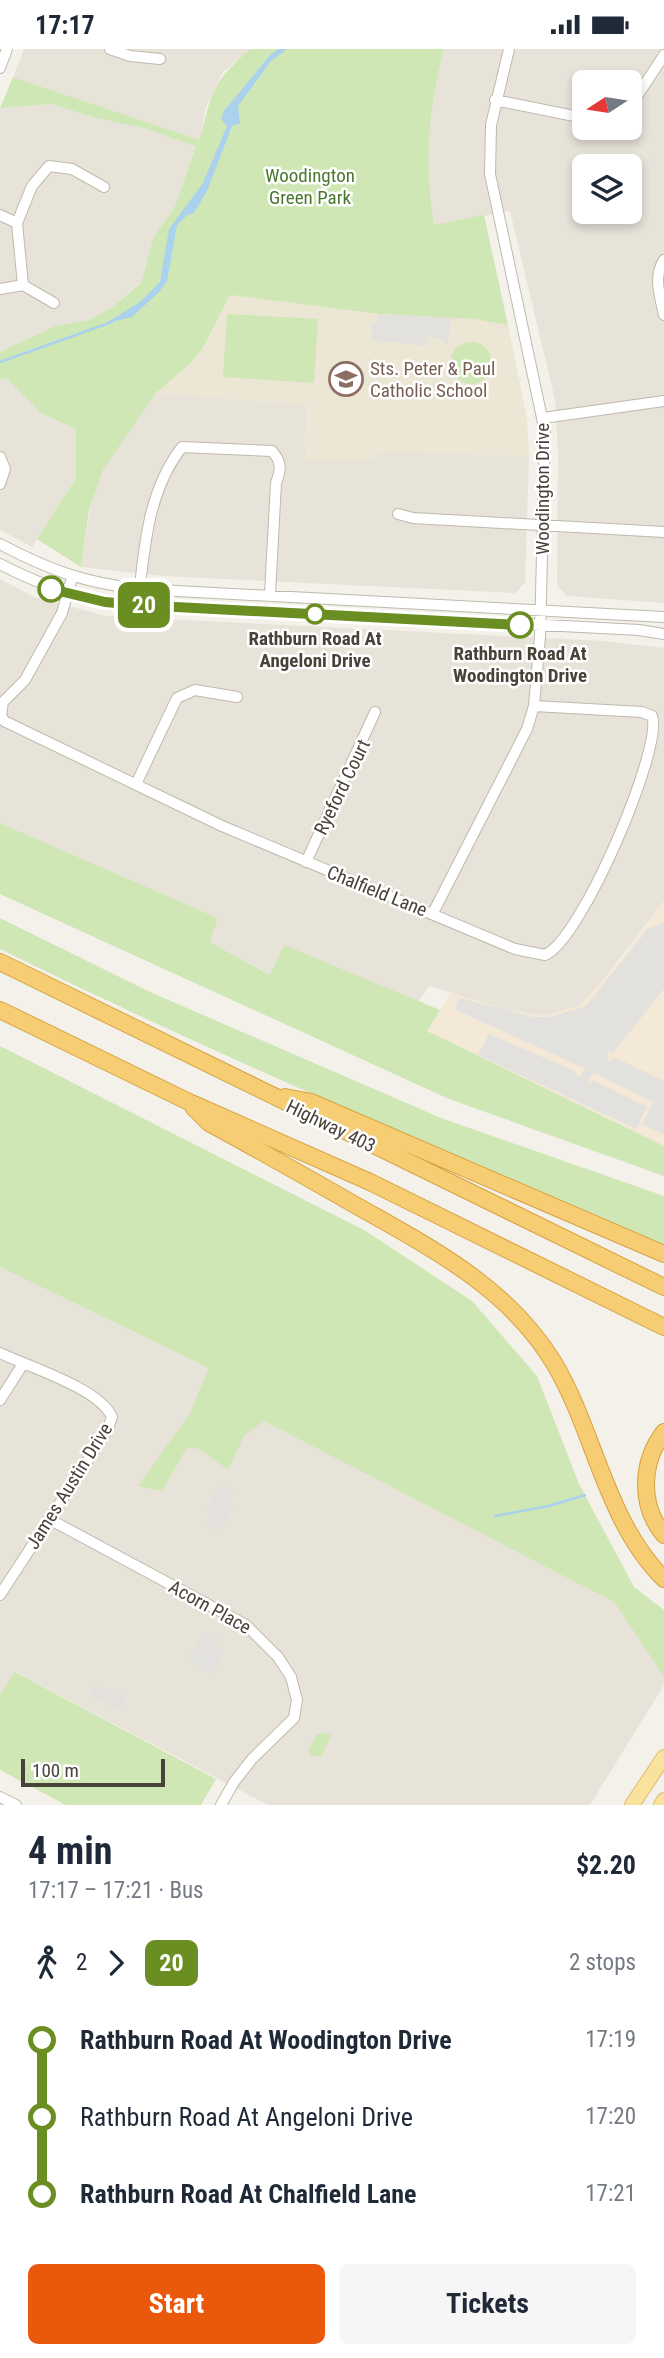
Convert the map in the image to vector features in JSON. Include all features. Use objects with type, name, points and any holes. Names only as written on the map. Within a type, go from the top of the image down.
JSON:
[{"type":"highway","name":"Highway 403","points":[[0,962],[664,1287]]},
{"type":"highway","name":"Highway 403","points":[[0,1010],[189,1102],[370,1182],[664,1327]]},
{"type":"highway","points":[[263,1092],[311,1102],[664,1254]]},
{"type":"highway","points":[[189,1102],[209,1123],[447,1257],[506,1303],[530,1329],[553,1362],[581,1415],[625,1525],[643,1555],[664,1579]]},
{"type":"highway","points":[[664,1431],[651,1454],[646,1480],[651,1512],[664,1535]]},
{"type":"main road","points":[[632,1805],[664,1758]]},
{"type":"main road","points":[[661,1805],[664,1800]]},
{"type":"street","points":[[0,68],[7,49]]},
{"type":"street","points":[[110,49],[145,59],[160,59]]},
{"type":"street","name":"Woodington Drive","points":[[433,913],[527,729],[534,706],[541,608],[543,418],[490,174],[491,125],[509,49]]},
{"type":"street","points":[[642,89],[664,55]]},
{"type":"street","points":[[495,100],[572,116]]},
{"type":"street","points":[[23,285],[18,223],[39,174],[49,166],[72,169],[104,187]]},
{"type":"street","points":[[0,215],[18,223]]},
{"type":"street","points":[[664,260],[658,269],[658,282],[664,315]]},
{"type":"street","points":[[0,289],[23,285],[54,303]]},
{"type":"street","points":[[543,418],[664,401]]},
{"type":"street","points":[[138,605],[149,516],[170,463],[182,447],[272,451],[279,459],[281,467],[276,483],[270,594]]},
{"type":"street","points":[[0,457],[5,469],[0,484]]},
{"type":"street","points":[[398,514],[413,518],[664,532]]},
{"type":"street","points":[[0,544],[41,566],[72,578],[140,589],[541,608],[664,617]]},
{"type":"street","points":[[0,564],[68,595],[138,605],[664,634]]},
{"type":"street","name":"Chalfield Lane","points":[[72,578],[62,613],[25,680],[3,702],[1,715],[10,726],[222,826],[534,955],[552,952],[596,893],[627,834],[653,762],[660,731],[657,721],[642,712],[534,706]]},
{"type":"street","points":[[136,784],[177,698],[195,690],[237,697]]},
{"type":"street","name":"Ryeford Court","points":[[306,862],[375,712]]},
{"type":"street","name":"James Austin Drive","points":[[0,1353],[85,1392],[107,1406],[112,1416],[107,1431],[0,1595]]},
{"type":"street","points":[[0,1400],[23,1364]]},
{"type":"street","name":"Acorn Place","points":[[50,1519],[246,1625],[278,1657],[291,1677],[298,1700],[294,1718],[252,1759],[234,1782],[222,1805]]},
{"type":"street","points":[[0,1797],[16,1805]]},
{"type":"shaded area","points":[[24,49],[250,49],[223,72],[206,107],[200,140],[13,77]]},
{"type":"shaded area","points":[[444,49],[664,49],[664,603],[567,596],[557,585],[558,454],[555,400],[510,211],[434,226],[428,187],[430,107]]},
{"type":"shaded area","points":[[51,104],[196,145],[175,206],[153,238],[141,282],[110,309],[89,321],[55,326],[0,352],[0,108]]},
{"type":"shaded area","name":"Sts. Peter & Paul Catholic School","points":[[230,295],[379,314],[474,319],[508,325],[527,417],[529,456],[384,451],[364,461],[307,460],[305,446],[308,404],[156,393],[189,365],[203,348]]},
{"type":"shaded area","points":[[379,314],[451,318],[448,347],[443,339],[429,337],[427,346],[371,340],[372,323],[378,323]]},
{"type":"shaded area","points":[[6,378],[41,413],[76,429],[76,478],[32,547],[0,530],[0,380]]},
{"type":"shaded area","points":[[156,393],[308,404],[305,446],[364,461],[384,451],[529,456],[525,583],[515,593],[162,576],[81,567],[93,492],[103,470]]},
{"type":"shaded area","points":[[0,579],[34,597],[106,616],[604,641],[664,648],[664,901],[590,997],[579,1006],[543,1016],[503,1009],[429,986],[418,1002],[284,946],[271,975],[210,942],[218,918],[0,823]]},
{"type":"shaded area","points":[[664,901],[664,1146],[427,1031],[451,992],[503,1009],[543,1016],[579,1006],[619,962]]},
{"type":"shaded area","points":[[664,922],[664,989],[613,1053],[609,1050],[607,1057],[610,1062],[614,1057],[664,1081],[664,1135],[642,1124],[654,1102],[594,1073],[587,1083],[591,1084],[593,1080],[647,1107],[636,1129],[478,1055],[489,1034],[577,1072],[575,1075],[581,1077],[584,1068],[454,1009],[459,998],[533,1017],[551,1017],[586,1006],[648,929]]},
{"type":"shaded area","points":[[0,1267],[209,1368],[201,1388],[614,1602],[664,1677],[664,1685],[590,1805],[268,1805],[16,1672],[0,1694]]},
{"type":"shaded area","points":[[219,1485],[234,1493],[228,1504],[233,1508],[221,1531],[206,1523],[212,1511],[207,1507]]},
{"type":"shaded area","points":[[204,1632],[218,1640],[214,1648],[223,1653],[212,1674],[188,1661]]},
{"type":"shaded area","points":[[94,1684],[127,1698],[120,1711],[89,1694]]},
{"type":"green space","name":"Woodington Green Park","points":[[250,49],[444,49],[434,93],[429,137],[429,180],[434,225],[484,215],[508,325],[474,319],[379,314],[230,295],[203,348],[189,365],[156,393],[103,470],[89,510],[81,567],[37,539],[76,478],[76,429],[41,413],[6,378],[0,380],[0,352],[55,326],[89,320],[110,309],[141,283],[153,238],[175,206],[196,146],[143,128],[96,118],[51,104],[0,108],[13,77],[200,140],[207,111],[220,80]]},
{"type":"green space","points":[[227,314],[318,319],[314,383],[223,377]]},
{"type":"green space","points":[[471,342],[486,348],[492,363],[486,378],[471,384],[456,378],[450,363],[456,348]]},
{"type":"green space","points":[[0,823],[218,918],[210,942],[270,975],[284,945],[440,1010],[427,1031],[664,1146],[664,1176],[449,1099],[0,894]]},
{"type":"green space","points":[[0,918],[150,992],[441,1118],[664,1196],[664,1245],[330,1102],[0,949]]},
{"type":"green space","points":[[0,1046],[364,1230],[472,1301],[537,1376],[579,1484],[634,1587],[664,1610],[664,1677],[614,1602],[264,1421],[244,1436],[228,1470],[199,1449],[187,1447],[162,1491],[138,1486],[189,1415],[209,1368],[0,1267]]},
{"type":"green space","points":[[15,1672],[216,1779],[201,1805],[66,1805],[0,1770],[0,1694]]},
{"type":"green space","points":[[327,1732],[331,1736],[321,1757],[310,1755],[309,1749],[316,1735]]},
{"type":"water","points":[[279,49],[287,49],[271,61],[238,106],[240,123],[232,126],[207,191],[194,213],[187,215],[177,225],[167,281],[132,317],[106,323],[140,302],[160,282],[169,229],[203,183],[227,126],[221,119],[224,111],[271,54]]},
{"type":"waterway","points":[[0,362],[112,322]]},
{"type":"waterway","points":[[495,1516],[549,1506],[585,1495]]},
{"type":"bus line","name":"20","points":[[51,589],[105,602],[138,605],[520,625]]},
{"type":"place","name":"Sts. Peter & Paul Catholic School","points":[[346,379]]},
{"type":"place","name":"Rathburn Road At Angeloni Drive","points":[[315,614]]},
{"type":"place","name":"Rathburn Road At Woodington Drive","points":[[520,625]]}]
